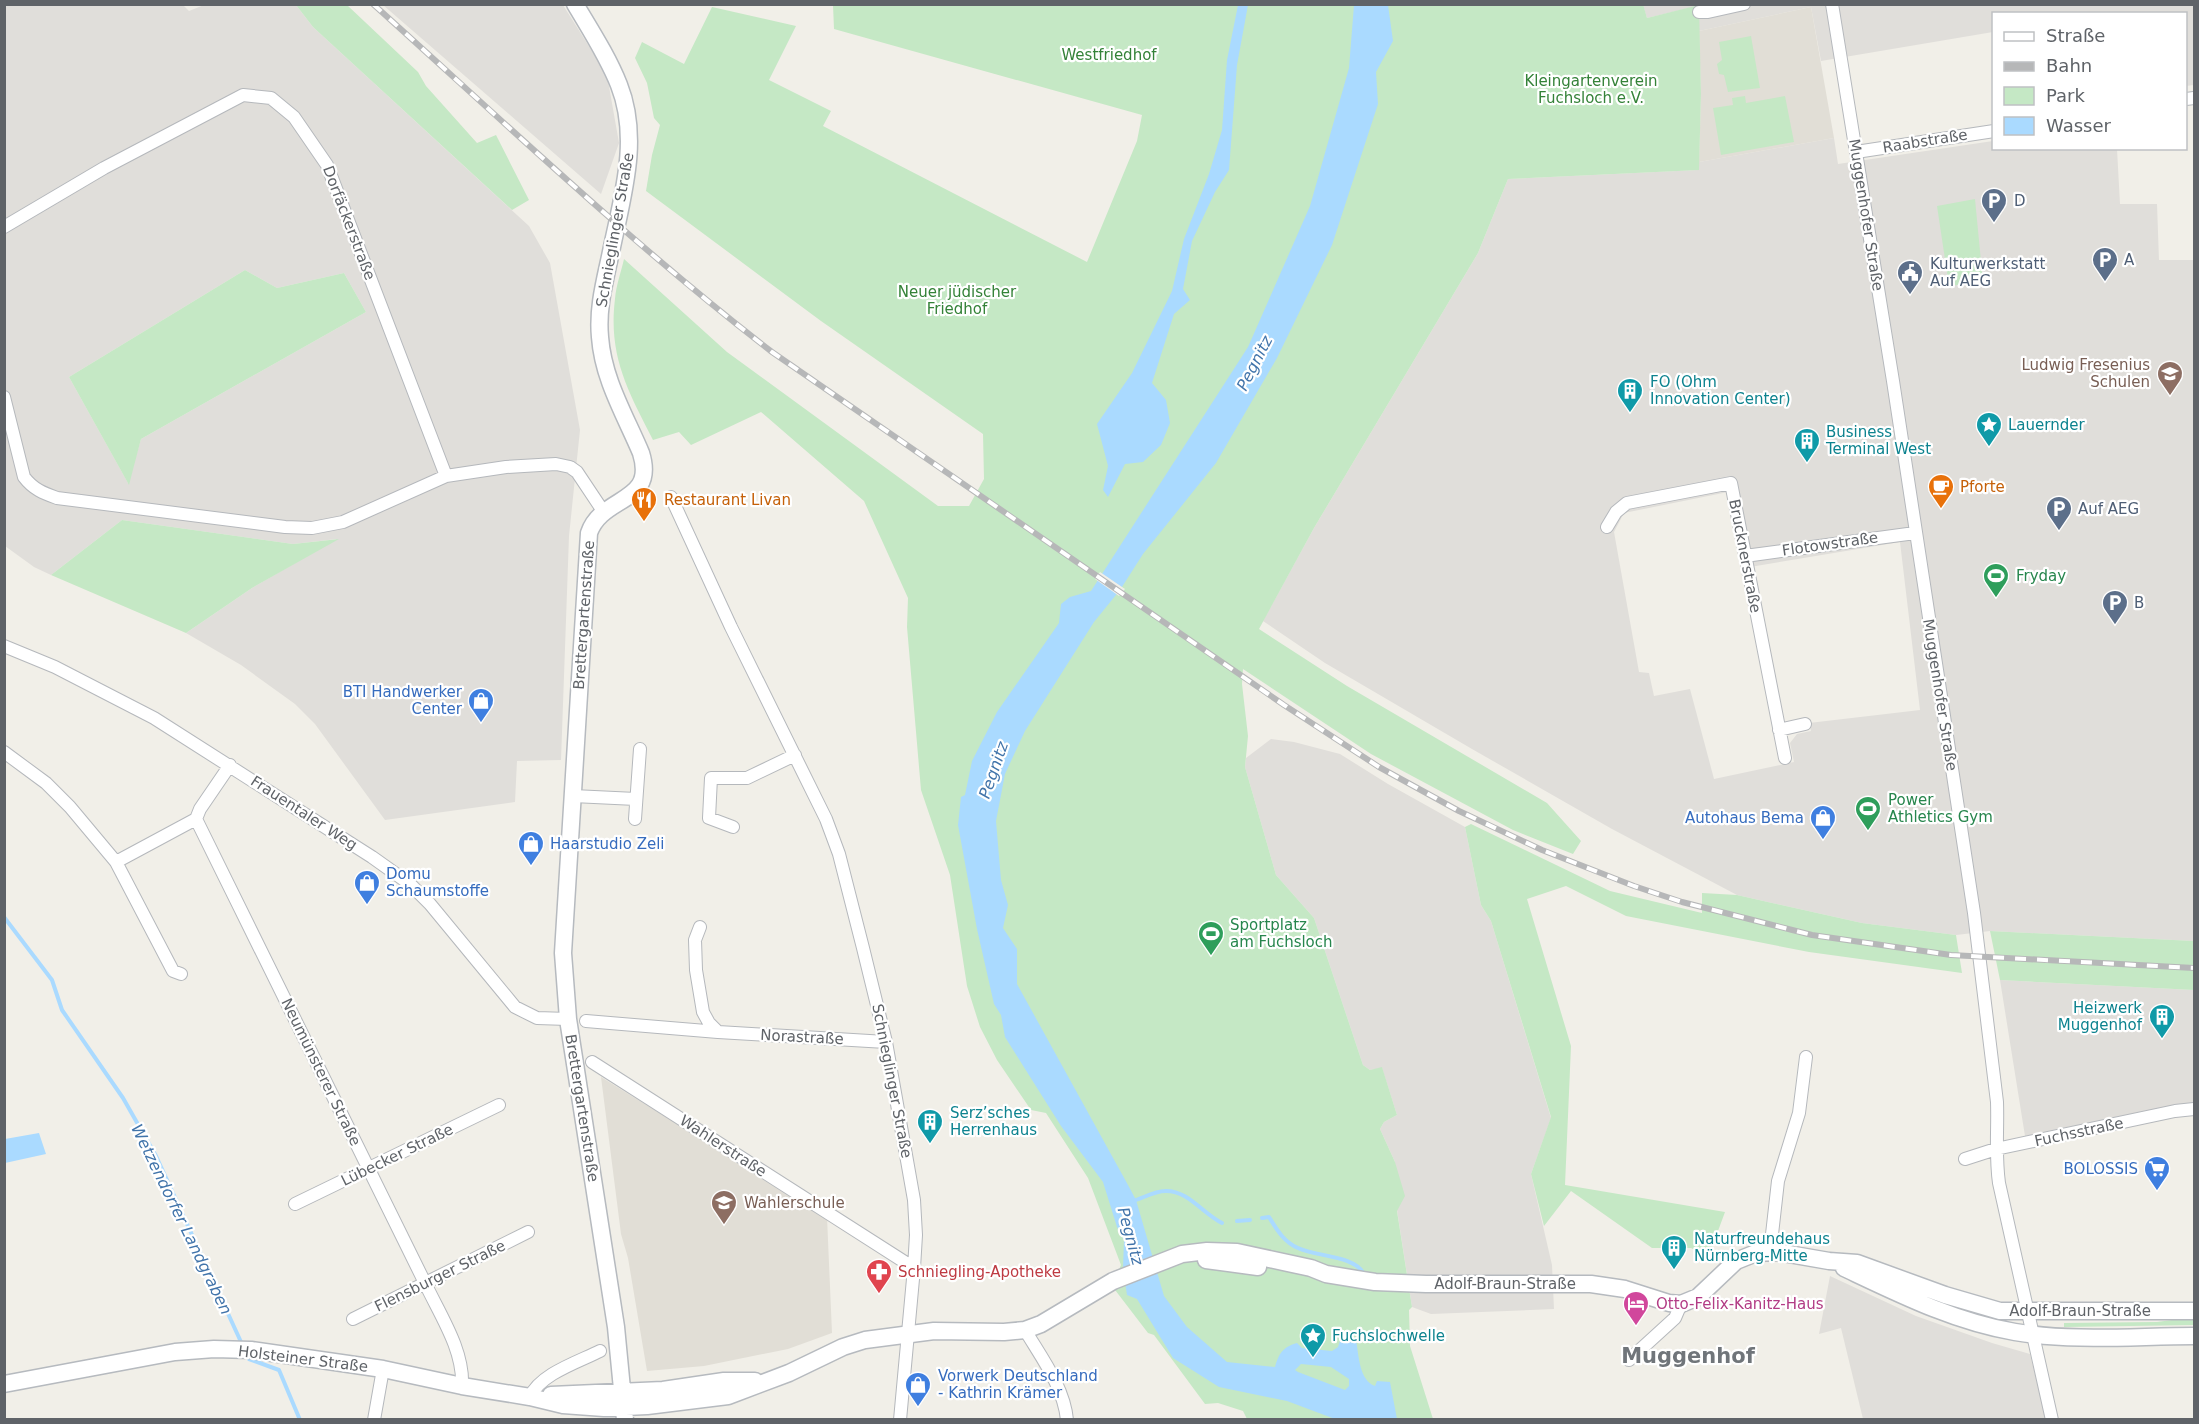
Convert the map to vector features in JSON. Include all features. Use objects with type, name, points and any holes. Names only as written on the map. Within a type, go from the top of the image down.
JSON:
[{"type":"main road","name":"Schnieglinger Straße","points":[[575,4],[616,77],[629,125],[627,166],[601,299],[600,337],[605,369],[641,453],[644,475],[638,489],[603,511]]},
{"type":"main road","name":"Brettergartenstraße","points":[[603,511],[592,524],[588,541],[563,953],[568,1019],[597,1197],[624,1406]]},
{"type":"main road","name":"Adolf-Braun-Straße","points":[[1025,1330],[1041,1324],[1095,1290],[1122,1277],[1166,1261],[1205,1260],[1311,1275],[1326,1274],[1357,1280],[1401,1284],[1591,1284],[1625,1288],[1669,1303],[1682,1304],[1698,1297],[1736,1261],[1751,1255],[1786,1252],[1829,1261],[1857,1263],[1994,1310],[2028,1312],[2194,1311]]},
{"type":"main road","name":"Adolf-Braun-Straße","points":[[1829,1261],[1946,1314],[1991,1328],[2033,1335],[2070,1337],[2194,1336]]},
{"type":"main road","points":[[908,1334],[934,1331],[1025,1330]]},
{"type":"main road","name":"Holsteiner Straße","points":[[4,1384],[162,1354],[214,1349],[268,1352],[383,1369],[462,1386],[624,1406],[663,1390],[724,1382],[768,1380],[799,1369],[849,1344],[908,1334]]},
{"type":"street","points":[[1698,12],[1744,4]]},
{"type":"street","name":"Muggenhofer Straße","points":[[1832,4],[1974,913],[1997,1102],[1996,1149],[1999,1183],[2052,1419]]},
{"type":"street","name":"Dorfäckerstraße","points":[[4,227],[104,168],[243,95],[271,98],[294,117],[327,165],[446,476]]},
{"type":"street","name":"Raabstraße","points":[[1856,152],[1992,131]]},
{"type":"street","points":[[4,397],[24,477],[30,485],[57,498],[285,527],[312,528],[355,518],[446,476],[506,467],[556,464],[570,466],[584,480],[603,511]]},
{"type":"street","name":"Brucknerstraße","points":[[1607,527],[1616,512],[1627,503],[1731,483],[1785,758]]},
{"type":"street","name":"Schnieglinger Straße","points":[[671,497],[826,819],[839,854],[886,1042],[914,1200],[916,1235],[900,1419]]},
{"type":"street","name":"Flotowstraße","points":[[1745,556],[1915,533]]},
{"type":"street","name":"Frauentaler Weg","points":[[4,646],[100,689],[154,718],[372,857],[410,884],[430,904],[515,1007],[537,1018],[568,1019]]},
{"type":"street","points":[[1779,730],[1805,724]]},
{"type":"street","points":[[635,819],[640,749]]},
{"type":"street","points":[[4,752],[46,783],[70,807],[116,862],[173,971],[181,974]]},
{"type":"street","points":[[733,827],[709,819],[711,778],[747,778],[795,755]]},
{"type":"street","points":[[116,862],[196,819],[200,809],[230,765]]},
{"type":"street","points":[[573,796],[636,799]]},
{"type":"street","name":"Neumünsterer Straße","points":[[196,819],[425,1283],[459,1356],[462,1386]]},
{"type":"street","points":[[700,927],[695,940],[696,970],[703,1012],[718,1032]]},
{"type":"street","name":"Norastraße","points":[[586,1021],[886,1042]]},
{"type":"street","points":[[1770,1252],[1778,1181],[1799,1113],[1806,1057]]},
{"type":"street","name":"Wahlerstraße","points":[[592,1062],[914,1268]]},
{"type":"street","name":"Lübecker Straße","points":[[295,1204],[499,1105]]},
{"type":"street","name":"Fuchsstraße","points":[[1965,1159],[1996,1149],[2175,1111],[2194,1109]]},
{"type":"street","name":"Flensburger Straße","points":[[353,1319],[528,1232]]},
{"type":"street","name":"Adolf-Braun-Straße","points":[[1629,1360],[1675,1318],[1682,1304]]},
{"type":"street","points":[[1025,1330],[1043,1357],[1065,1406],[1067,1419]]},
{"type":"street","points":[[530,1396],[534,1388],[543,1380],[600,1351]]},
{"type":"street","points":[[374,1419],[383,1369]]},
{"type":"shaded area","points":[[182,4],[189,11],[204,5],[296,5],[313,27],[529,226],[550,263],[580,430],[569,536],[561,760],[517,761],[515,802],[385,820],[315,724],[295,704],[241,665],[186,633],[252,588],[337,539],[293,544],[122,520],[51,575],[34,567],[5,546],[5,5]],"holes":[[[245,270],[277,288],[344,273],[366,312],[141,439],[128,483],[69,377]]]},
{"type":"shaded area","points":[[383,5],[563,5],[607,75],[619,143],[601,194]]},
{"type":"shaded area","points":[[1643,5],[2194,5],[2194,85],[2187,86],[2187,12],[1992,12],[1992,32],[1821,61],[1811,7],[1699,31],[1698,6],[1647,18]]},
{"type":"shaded area","points":[[1811,7],[1834,138],[1699,162],[1701,94],[1699,31]]},
{"type":"shaded area","name":"Auf AEG","points":[[1834,138],[1838,164],[1992,141],[1992,150],[2117,150],[2120,204],[2157,204],[2159,260],[2194,260],[2194,941],[1990,931],[1956,935],[1862,923],[1737,895],[1612,829],[1472,749],[1325,663],[1263,621],[1314,528],[1478,253],[1508,179],[1698,170],[1699,162]],"holes":[[[1728,492],[1744,568],[1900,542],[1920,710],[1809,723],[1811,731],[1797,734],[1790,743],[1794,762],[1714,779],[1690,689],[1654,696],[1649,673],[1639,672],[1614,532],[1624,513]]]},
{"type":"shaded area","points":[[1271,739],[1294,742],[1340,754],[1465,827],[1481,905],[1491,921],[1551,1118],[1531,1174],[1552,1265],[1554,1309],[1431,1314],[1412,1307],[1397,1210],[1395,1162],[1380,1129],[1384,1122],[1397,1115],[1382,1068],[1370,1070],[1363,1065],[1314,918],[1276,875],[1245,767],[1246,758]]},
{"type":"shaded area","points":[[2000,980],[2194,990],[2194,1104],[2163,1107],[2025,1136]]},
{"type":"shaded area","name":"Wahlerschule","points":[[601,1077],[827,1217],[832,1333],[788,1349],[704,1366],[647,1371],[628,1258],[621,1234]]},
{"type":"shaded area","points":[[1830,1276],[1916,1316],[2030,1354],[2046,1419],[1863,1419],[1841,1328],[1819,1334]]},
{"type":"green space","points":[[1643,4],[1647,18],[1699,5],[1701,94],[1699,170],[1508,179],[1478,253],[1314,528],[1259,629],[1347,686],[1547,803],[1581,841],[1573,854],[1513,830],[1371,754],[1243,669],[1242,684],[1248,736],[1245,767],[1276,875],[1314,918],[1363,1065],[1370,1070],[1382,1067],[1397,1115],[1384,1122],[1380,1129],[1395,1162],[1405,1196],[1397,1211],[1412,1307],[1409,1310],[1410,1346],[1433,1419],[1247,1419],[1243,1411],[1218,1403],[1205,1404],[1154,1335],[1148,1333],[1112,1286],[1121,1265],[1088,1178],[1046,1113],[1031,1110],[997,1060],[980,1027],[967,986],[950,875],[921,790],[907,627],[908,598],[864,501],[761,412],[691,445],[679,432],[653,440],[628,389],[617,356],[614,338],[617,284],[624,259],[727,352],[938,506],[969,506],[984,479],[983,434],[821,321],[646,191],[660,125],[654,118],[647,83],[635,58],[642,42],[684,64],[712,7],[796,26],[769,80],[831,111],[823,126],[1087,262],[1137,141],[1142,115],[834,29],[833,5]]},
{"type":"green space","points":[[296,5],[347,5],[418,72],[426,86],[477,143],[496,135],[529,200],[512,210],[313,27]]},
{"type":"green space","points":[[1751,36],[1760,88],[1728,92],[1724,75],[1719,74],[1717,64],[1722,60],[1719,42]]},
{"type":"green space","points":[[1745,96],[1746,103],[1785,96],[1794,142],[1721,155],[1713,108],[1733,105],[1732,98]]},
{"type":"green space","points":[[1975,199],[1983,282],[1949,286],[1937,206]]},
{"type":"green space","points":[[245,270],[277,288],[344,273],[366,312],[141,439],[129,485],[69,377]]},
{"type":"green space","points":[[122,520],[293,544],[339,539],[252,588],[186,633],[51,575]]},
{"type":"green space","points":[[1471,824],[1610,891],[1702,913],[1702,893],[1737,895],[1862,923],[1956,935],[1962,973],[1809,952],[1626,916],[1566,886],[1527,899],[1571,1046],[1565,1185],[1725,1212],[1708,1258],[1691,1248],[1652,1248],[1571,1191],[1544,1226],[1531,1174],[1551,1117],[1491,921],[1481,905],[1465,827]]},
{"type":"green space","points":[[1990,931],[2194,941],[2194,990],[2000,980]]},
{"type":"green space","points":[[2194,1317],[2194,1325],[2064,1327],[2064,1323],[2157,1322]]},
{"type":"water","points":[[1238,5],[1248,5],[1237,65],[1229,170],[1215,192],[1192,241],[1183,289],[1190,300],[1174,314],[1152,383],[1166,400],[1170,423],[1161,445],[1143,462],[1125,464],[1108,497],[1103,490],[1108,466],[1097,424],[1132,373],[1172,291],[1184,239],[1209,174],[1222,130],[1227,60]]},
{"type":"water","name":"Pegnitz","points":[[1354,5],[1388,5],[1393,41],[1376,72],[1378,104],[1332,245],[1277,358],[1216,463],[1143,554],[1120,590],[1094,622],[1025,731],[1005,774],[996,821],[1001,880],[1008,905],[1003,928],[1017,949],[1017,984],[1136,1200],[1164,1296],[1187,1327],[1227,1362],[1275,1367],[1282,1351],[1297,1343],[1302,1348],[1332,1351],[1338,1347],[1340,1341],[1356,1340],[1361,1367],[1366,1379],[1375,1386],[1377,1381],[1390,1382],[1397,1419],[1335,1419],[1287,1401],[1219,1387],[1173,1358],[1137,1299],[1127,1295],[1123,1268],[1124,1240],[1117,1227],[1103,1182],[1061,1126],[1005,1037],[1001,1015],[994,1004],[977,929],[958,825],[961,797],[965,795],[972,761],[997,712],[1059,623],[1061,604],[1070,597],[1091,591],[1248,347],[1310,206],[1349,68]],"holes":[[[1301,1364],[1331,1367],[1349,1379],[1349,1386],[1345,1390],[1295,1370]]]},
{"type":"water","points":[[39,1133],[46,1154],[5,1163],[5,1139]]},
{"type":"pier","points":[[1100,572],[1125,589],[1119,596],[1095,579]]},
{"type":"waterway","name":"Wetzendorfer Landgraben","points":[[4,917],[52,980],[62,1010],[123,1098],[156,1156],[241,1342]]},
{"type":"waterway","name":"Pegnitz","points":[[1133,1201],[1157,1192],[1173,1192],[1188,1198],[1222,1223]]},
{"type":"waterway","points":[[1262,1218],[1269,1217],[1281,1235],[1293,1245],[1306,1251],[1352,1263],[1364,1274]]},
{"type":"waterway","points":[[1237,1221],[1250,1220]]},
{"type":"waterway","name":"Wetzendorfer Landgraben","points":[[249,1359],[279,1370],[300,1420]]},
{"type":"railway","points":[[373,4],[619,226],[772,352],[1284,705],[1379,767],[1459,811],[1542,850],[1634,886],[1682,902],[1812,935],[1951,955],[2194,968]]},
{"type":"place","name":"D","points":[[1994,224]]},
{"type":"place","name":"A","points":[[2105,283]]},
{"type":"place","name":"Kulturwerkstatt Auf AEG","points":[[1910,296]]},
{"type":"place","name":"Ludwig Fresenius Schulen","points":[[2170,397]]},
{"type":"place","name":"FO (Ohm Innovation Center)","points":[[1630,414]]},
{"type":"place","name":"Lauernder","points":[[1989,448]]},
{"type":"place","name":"Business Terminal West","points":[[1807,464]]},
{"type":"place","name":"Pforte","points":[[1941,510]]},
{"type":"place","name":"Restaurant Livan","points":[[644,523]]},
{"type":"place","name":"Auf AEG","points":[[2059,532]]},
{"type":"place","name":"Fryday","points":[[1996,599]]},
{"type":"place","name":"B","points":[[2115,626]]},
{"type":"place","name":"BTI Handwerker Center","points":[[481,724]]},
{"type":"place","name":"Power Athletics Gym","points":[[1868,832]]},
{"type":"place","name":"Autohaus Bema","points":[[1823,841]]},
{"type":"place","name":"Haarstudio Zeli","points":[[531,867]]},
{"type":"place","name":"Domu Schaumstoffe","points":[[367,906]]},
{"type":"place","name":"Sportplatz am Fuchsloch","points":[[1211,957]]},
{"type":"place","name":"Heizwerk Muggenhof","points":[[2162,1040]]},
{"type":"place","name":"Serz’sches Herrenhaus","points":[[930,1145]]},
{"type":"place","name":"BOLOSSIS","points":[[2157,1192]]},
{"type":"place","name":"Wahlerschule","points":[[724,1226]]},
{"type":"place","name":"Naturfreundehaus Nürnberg-Mitte","points":[[1674,1271]]},
{"type":"place","name":"Schniegling-Apotheke","points":[[879,1295]]},
{"type":"place","name":"Otto-Felix-Kanitz-Haus","points":[[1636,1327]]},
{"type":"place","name":"Fuchslochwelle","points":[[1313,1359]]},
{"type":"place","name":"Vorwerk Deutschland - Kathrin Krämer","points":[[918,1408]]},
{"type":"district","name":"Muggenhof","points":[[1688,1356]]},
{"type":"park label","name":"Westfriedhof","points":[[1109,55]]},
{"type":"park label","name":"Kleingartenverein Fuchsloch e.V.","points":[[1591,90]]},
{"type":"park label","name":"Neuer jüdischer Friedhof","points":[[957,300]]}]
